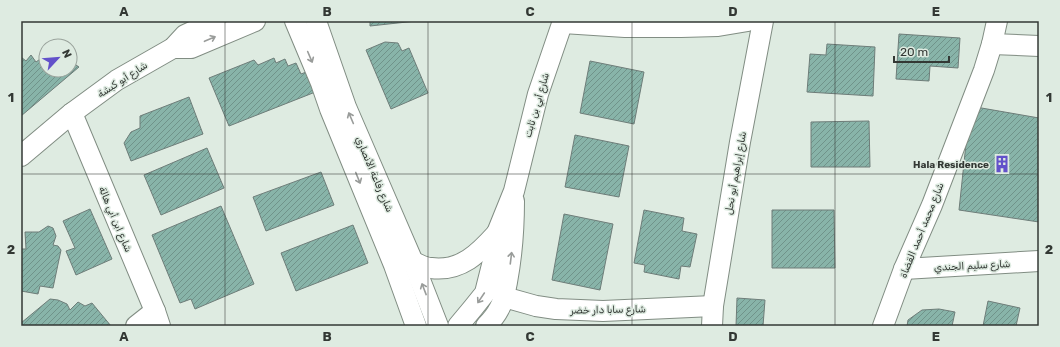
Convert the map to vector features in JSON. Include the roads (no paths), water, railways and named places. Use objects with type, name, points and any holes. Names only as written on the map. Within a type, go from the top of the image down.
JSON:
[{"type":"street","name":"شارع أبو كبشة","points":[[21,156],[72,113],[117,80],[173,48],[185,35],[215,21]]},
{"type":"street","name":"شارع أبو كبشة","points":[[173,48],[191,48],[255,21]]},
{"type":"street","name":"شارع رفاعة الأنصاري","points":[[295,21],[394,265],[416,326]]},
{"type":"street","name":"شارع رفاعة الأنصاري","points":[[316,21],[346,107],[413,262],[438,326]]},
{"type":"street","points":[[563,22],[625,27],[681,24],[718,26],[748,21]]},
{"type":"street","name":"شارع إبراهيم أبو نحل","points":[[712,326],[713,306],[740,142],[763,21]]},
{"type":"street","name":"شارع محمد أحمد القضاة","points":[[883,326],[904,269],[932,205],[984,70],[997,21]]},
{"type":"street","name":"شارع أبي بن ثابت","points":[[458,326],[485,293],[495,253],[497,233],[514,191],[538,94],[563,22]]},
{"type":"street","points":[[992,44],[1039,46]]},
{"type":"street","name":"شارع ابن أبي هالة","points":[[72,113],[157,319]]},
{"type":"street","name":"شارع أبي بن ثابت","points":[[486,326],[501,310],[511,260],[514,228],[514,191]]},
{"type":"street","points":[[413,262],[430,268],[456,266],[472,258],[486,246],[497,233]]},
{"type":"street","name":"شارع سليم الجندي","points":[[904,269],[1039,261]]},
{"type":"street","name":"شارع سابا دار خضر","points":[[501,310],[536,306],[556,309],[603,311],[713,306]]},
{"type":"street","points":[[136,326],[157,319]]},
{"type":"place","name":"Hala Residence","points":[[1002,164]]}]
